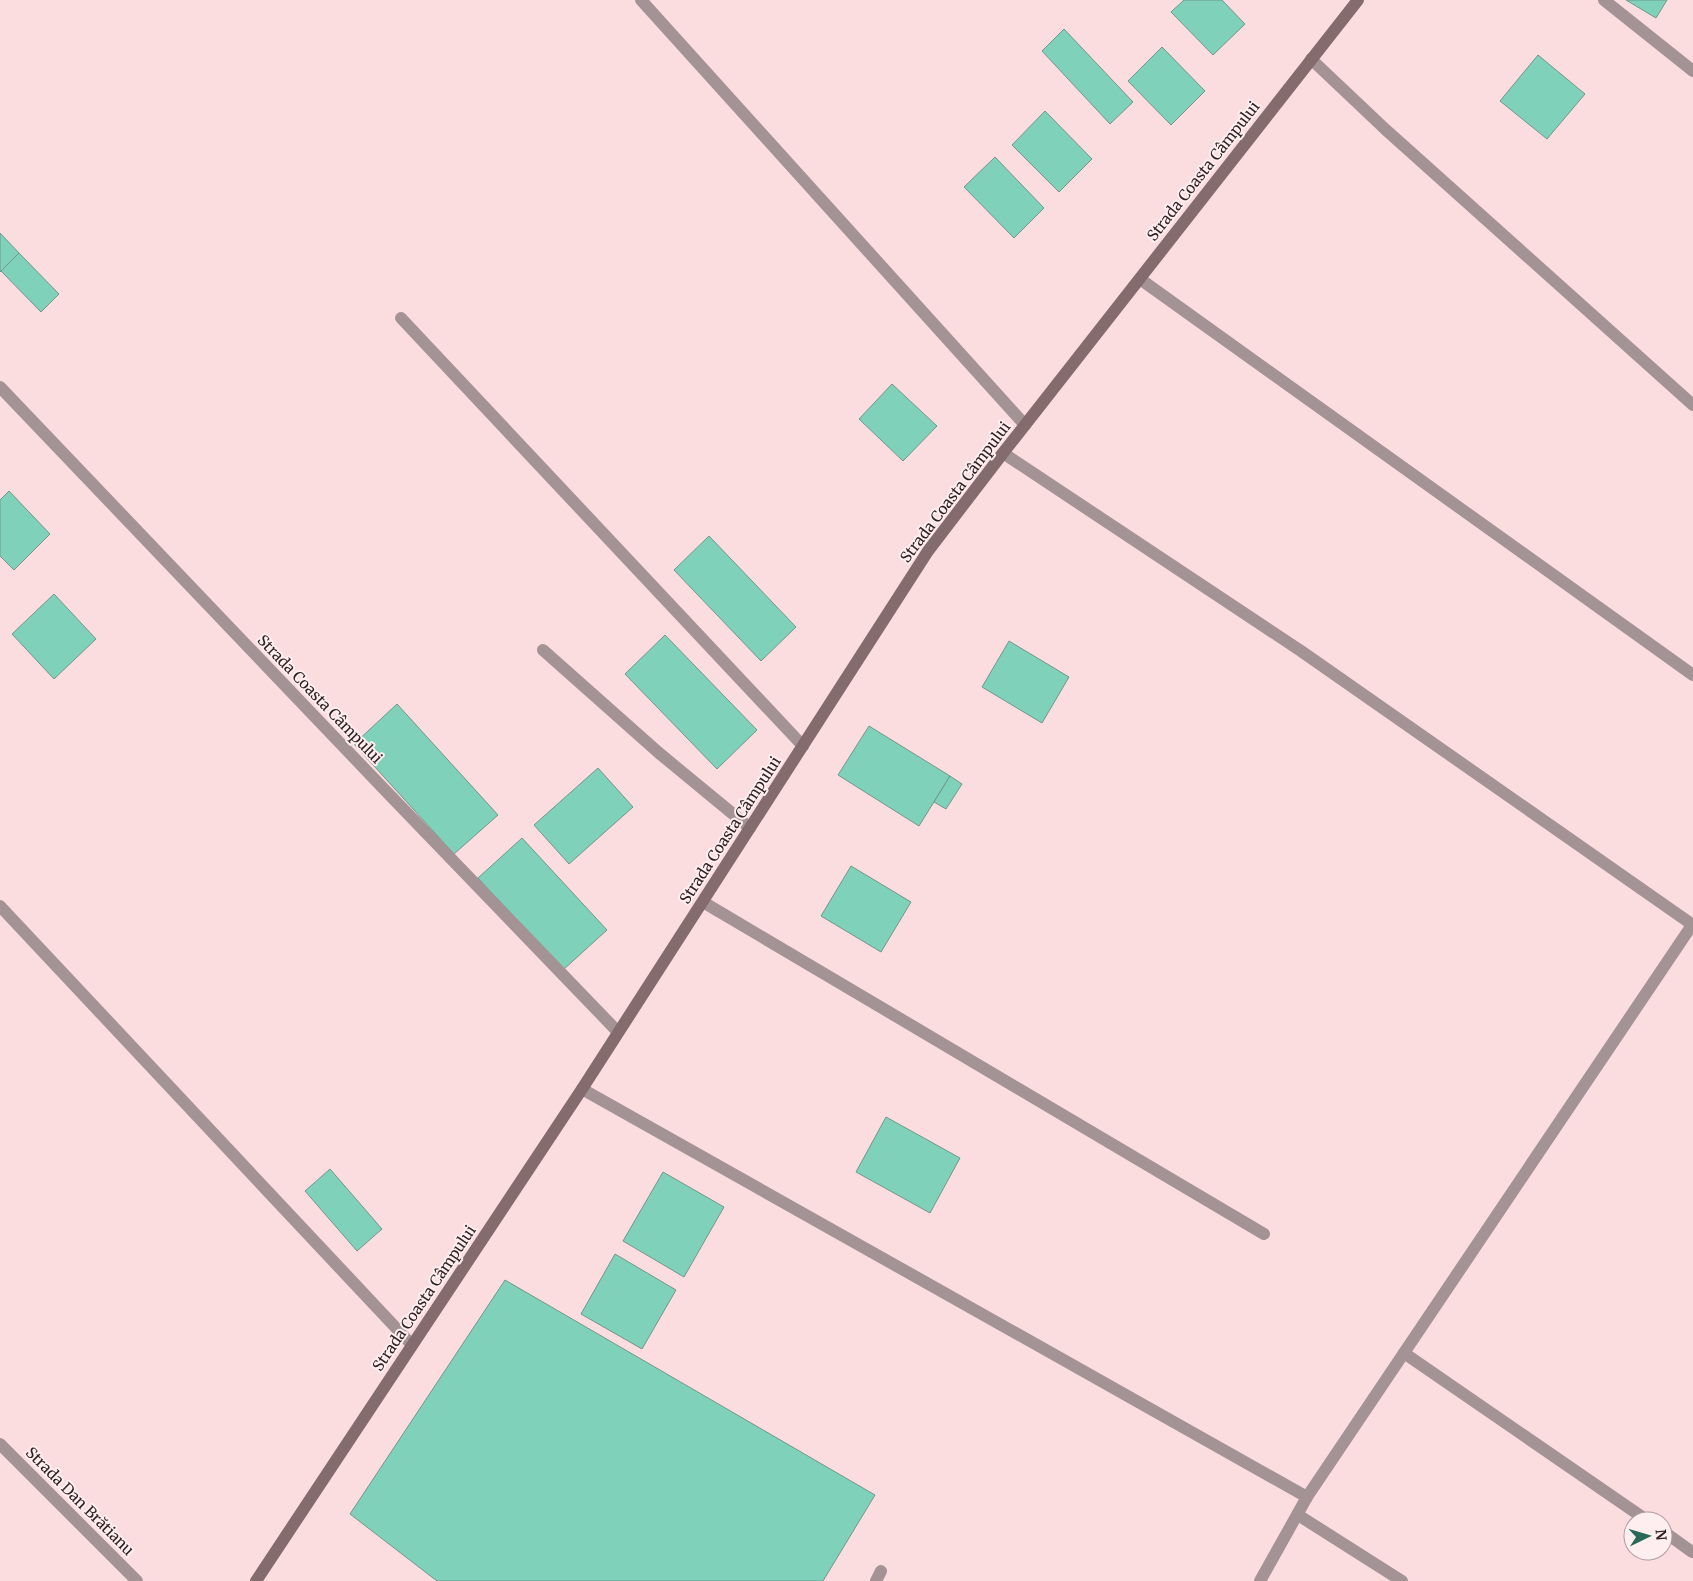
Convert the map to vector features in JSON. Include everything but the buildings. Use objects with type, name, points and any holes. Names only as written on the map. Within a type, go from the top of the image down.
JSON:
[{"type":"street","points":[[641,0],[1025,425]]},
{"type":"street","name":"Strada Coasta Câmpului","points":[[256,1581],[582,1089],[928,551],[1358,0]]},
{"type":"street","points":[[1604,0],[1693,72]]},
{"type":"street","points":[[1311,59],[1465,202],[1693,405]]},
{"type":"street","points":[[1140,279],[1693,675]]},
{"type":"street","points":[[401,318],[803,746]]},
{"type":"street","name":"Strada Coasta Câmpului","points":[[0,387],[618,1032]]},
{"type":"street","points":[[1003,453],[1301,651],[1693,925],[1308,1497],[1260,1581]]},
{"type":"street","points":[[543,650],[659,753],[750,828]]},
{"type":"street","points":[[703,902],[1264,1234]]},
{"type":"street","points":[[0,906],[412,1345]]},
{"type":"street","points":[[582,1089],[1308,1497]]},
{"type":"street","points":[[1404,1353],[1633,1511]]},
{"type":"street","name":"Strada Dan Brătianu","points":[[0,1444],[137,1581]]},
{"type":"street","points":[[1298,1515],[1402,1581]]},
{"type":"street","points":[[1673,1539],[1692,1552]]}]
